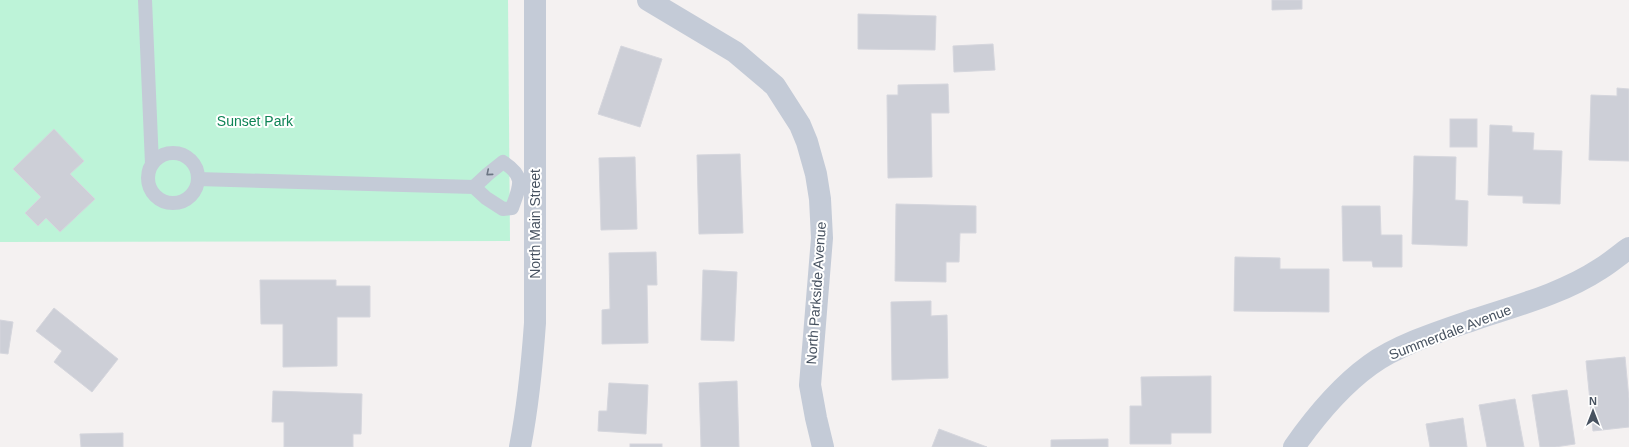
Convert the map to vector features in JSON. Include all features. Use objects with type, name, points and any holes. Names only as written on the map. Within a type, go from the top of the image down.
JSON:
[{"type":"street","name":"North Main Street","points":[[520,447],[532,363],[535,323],[528,184],[535,0]]},
{"type":"street","name":"North Parkside Avenue","points":[[648,0],[735,52],[775,86],[800,125],[807,142],[816,174],[820,199],[822,238],[810,385],[823,447]]},
{"type":"street","name":"Summerdale Avenue","points":[[1294,447],[1327,406],[1370,364],[1398,349],[1564,287],[1599,270],[1629,248]]},
{"type":"lane","points":[[145,0],[152,164],[148,180],[150,189],[155,196],[170,203],[178,203],[186,200],[193,194],[197,187],[197,171],[194,164],[181,154],[165,154],[152,164]]},
{"type":"lane","points":[[198,179],[474,187],[486,198],[503,209],[512,208],[528,184],[515,170],[503,162],[474,187]]},
{"type":"green space","name":"Sunset Park","points":[[0,0],[508,0],[510,241],[0,242]]},
{"type":"building","points":[[1272,0],[1302,0],[1302,9],[1272,10]]},
{"type":"building","points":[[858,14],[936,16],[935,50],[858,49]]},
{"type":"building","points":[[993,44],[995,70],[954,72],[953,46]]},
{"type":"building","points":[[621,46],[662,59],[640,127],[598,114]]},
{"type":"building","points":[[948,84],[949,113],[931,113],[932,177],[888,178],[887,95],[898,95],[898,85]]},
{"type":"building","points":[[1617,88],[1629,89],[1629,161],[1589,160],[1591,95],[1617,96]]},
{"type":"building","points":[[1450,119],[1477,119],[1477,147],[1450,147]]},
{"type":"building","points":[[1490,125],[1512,126],[1512,132],[1534,133],[1533,150],[1562,151],[1560,204],[1523,203],[1523,196],[1488,195]]},
{"type":"building","points":[[54,129],[84,161],[70,174],[95,199],[60,232],[46,218],[38,226],[25,213],[41,197],[13,169]]},
{"type":"building","points":[[740,154],[743,233],[699,234],[697,155]]},
{"type":"building","points":[[1414,156],[1456,157],[1455,200],[1468,201],[1467,246],[1412,244]]},
{"type":"building","points":[[635,157],[637,229],[601,230],[599,158]]},
{"type":"building","points":[[896,204],[976,206],[976,233],[960,233],[959,262],[946,262],[946,282],[895,281]]},
{"type":"building","points":[[1342,206],[1380,206],[1381,235],[1402,235],[1402,267],[1373,267],[1372,261],[1343,261]]},
{"type":"building","points":[[656,252],[657,285],[647,285],[648,343],[602,344],[602,310],[610,309],[609,253]]},
{"type":"building","points":[[1235,257],[1280,258],[1280,269],[1329,269],[1329,312],[1234,311]]},
{"type":"building","points":[[703,270],[737,272],[734,341],[701,340]]},
{"type":"building","points":[[260,280],[336,280],[336,286],[370,286],[370,317],[337,317],[337,366],[283,367],[283,324],[261,324]]},
{"type":"building","points":[[931,301],[931,316],[947,315],[948,378],[892,380],[891,302]]},
{"type":"building","points":[[54,308],[118,359],[92,392],[54,362],[62,351],[36,331]]},
{"type":"building","points":[[0,320],[13,322],[8,354],[0,353]]},
{"type":"building","points":[[1625,357],[1629,399],[1629,427],[1593,431],[1586,361]]},
{"type":"building","points":[[1211,376],[1211,433],[1171,433],[1171,444],[1130,444],[1130,406],[1142,406],[1141,377]]},
{"type":"building","points":[[737,381],[739,447],[701,447],[699,383]]},
{"type":"building","points":[[609,383],[648,385],[646,434],[598,431],[599,411],[607,411]]},
{"type":"building","points":[[1567,390],[1575,444],[1555,447],[1540,447],[1532,395]]},
{"type":"building","points":[[273,391],[362,394],[361,434],[353,434],[353,447],[284,447],[284,422],[272,422]]},
{"type":"building","points":[[1515,399],[1524,447],[1487,447],[1479,405]]},
{"type":"building","points":[[1463,418],[1467,447],[1430,447],[1426,424]]},
{"type":"building","points":[[939,429],[987,447],[932,447]]},
{"type":"building","points":[[123,433],[123,447],[81,447],[80,434]]},
{"type":"building","points":[[1108,439],[1108,447],[1051,447],[1051,440]]},
{"type":"building","points":[[630,444],[662,444],[662,447],[630,447]]}]
